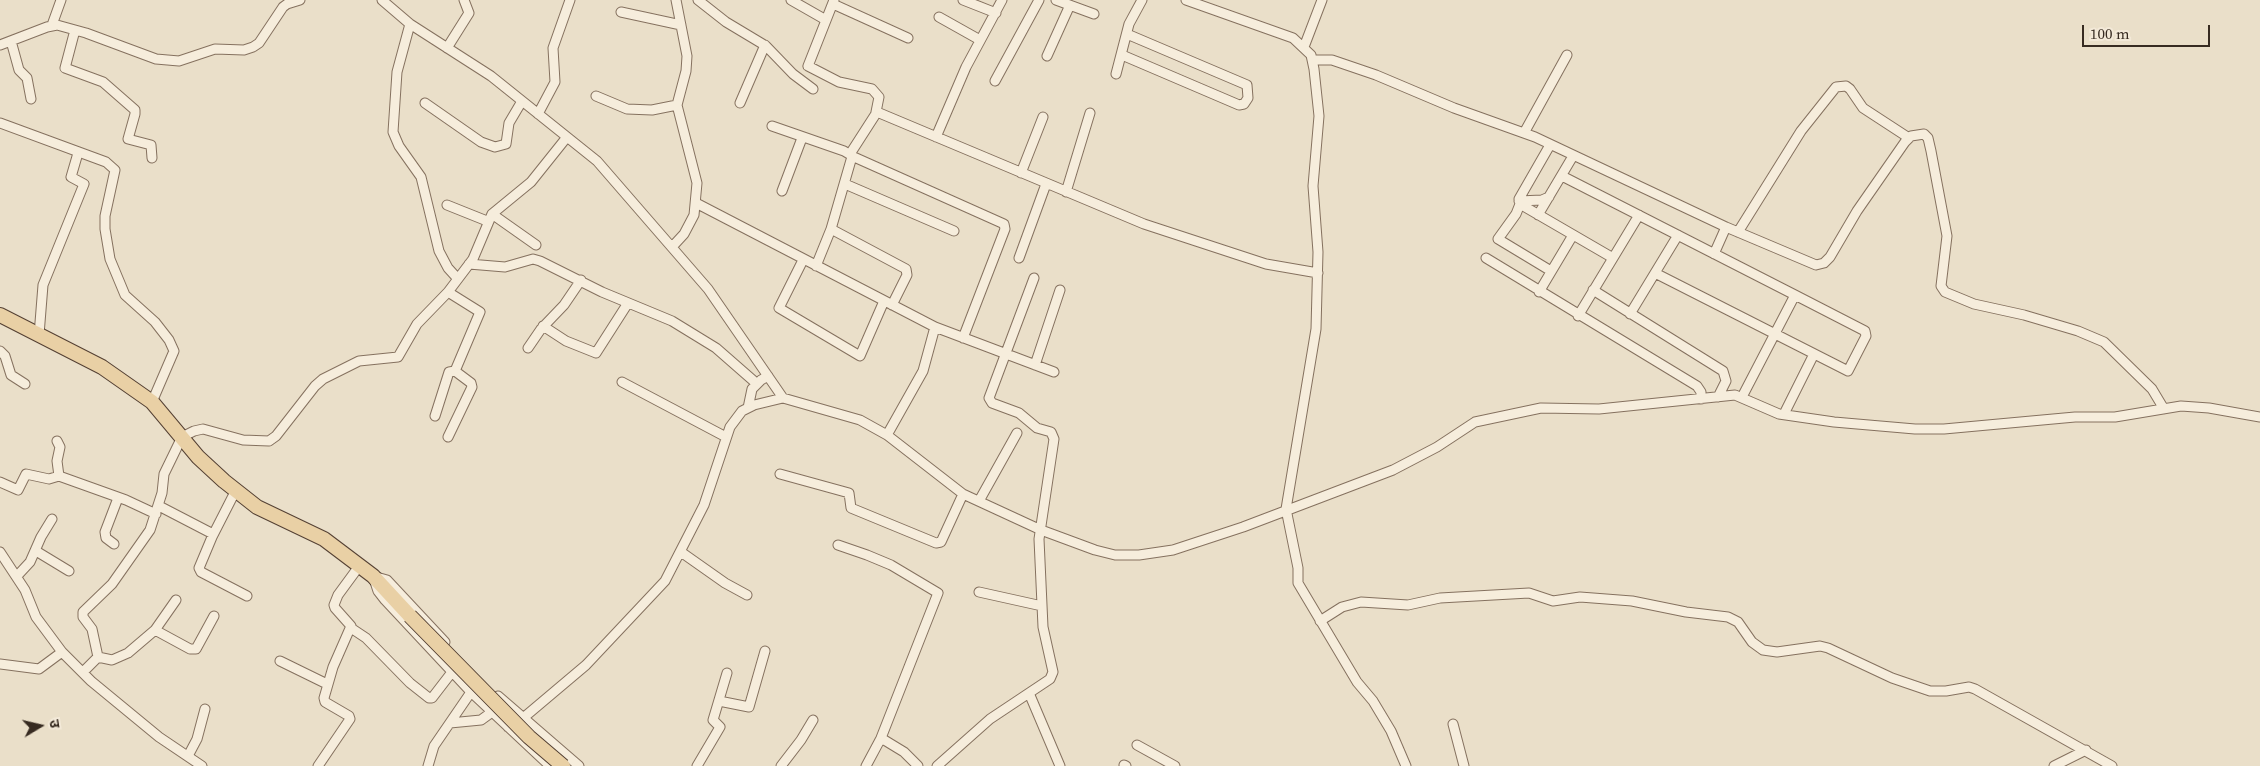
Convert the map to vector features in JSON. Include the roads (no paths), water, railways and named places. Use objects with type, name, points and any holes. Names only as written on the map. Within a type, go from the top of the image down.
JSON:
[{"type":"main road","points":[[0,315],[102,367],[152,402],[198,456],[257,507],[324,539],[360,565],[373,576],[529,737],[563,766]]},
{"type":"street","points":[[52,25],[61,0]]},
{"type":"street","points":[[0,45],[52,25],[75,30],[156,59],[179,61],[215,49],[244,50],[253,48],[259,42],[283,2],[300,0]]},
{"type":"street","points":[[382,0],[410,24],[491,76],[597,161],[708,289],[783,398]]},
{"type":"street","points":[[447,48],[469,13],[464,0]]},
{"type":"street","points":[[538,114],[554,86],[553,48],[570,0]]},
{"type":"street","points":[[672,247],[690,225],[696,203],[695,173],[678,105],[686,71],[686,56],[676,0]]},
{"type":"street","points":[[698,0],[726,22],[764,45],[802,82],[813,89]]},
{"type":"street","points":[[791,0],[826,20]]},
{"type":"street","points":[[963,0],[996,13]]},
{"type":"street","points":[[936,137],[966,67],[1002,0]]},
{"type":"street","points":[[995,81],[1039,0]]},
{"type":"street","points":[[1056,0],[1094,14]]},
{"type":"street","points":[[1116,74],[1127,34],[1142,0]]},
{"type":"street","points":[[1186,0],[1293,38],[1304,47],[1312,60],[1319,116],[1313,186],[1318,252],[1316,329],[1286,509],[1298,568],[1298,582],[1357,682],[1373,701],[1391,731],[1406,766]]},
{"type":"street","points":[[1304,47],[1322,0]]},
{"type":"street","points":[[816,266],[831,229],[852,156],[876,112],[879,97],[872,89],[839,82],[808,67],[826,20],[834,2],[908,38]]},
{"type":"street","points":[[1047,56],[1070,5]]},
{"type":"street","points":[[621,12],[681,25]]},
{"type":"street","points":[[939,17],[980,40]]},
{"type":"street","points":[[410,24],[397,72],[393,132],[399,146],[421,176],[438,250],[448,268],[458,279]]},
{"type":"street","points":[[75,30],[66,58],[65,68],[103,82],[135,110],[129,140],[151,145],[152,158]]},
{"type":"street","points":[[1122,55],[1239,105],[1246,102],[1248,98],[1247,85],[1127,34]]},
{"type":"street","points":[[11,41],[19,70],[27,78],[31,99]]},
{"type":"street","points":[[740,103],[764,45]]},
{"type":"street","points":[[1524,133],[1567,55]]},
{"type":"street","points":[[1312,60],[1332,60],[1454,108],[1524,133],[1726,227],[1816,265],[1824,263],[1857,211],[1909,138],[1916,134],[1924,134],[1928,138],[1931,151],[1947,236],[1941,286],[1945,292],[1974,304],[2024,315],[2078,331],[2104,342],[2152,389],[2164,409]]},
{"type":"street","points":[[1738,232],[1801,131],[1836,87],[1846,86],[1863,108],[1909,138]]},
{"type":"street","points":[[596,96],[635,110],[652,110],[678,105]]},
{"type":"street","points":[[426,103],[481,142],[495,147],[506,144],[509,123],[522,101]]},
{"type":"street","points":[[876,112],[1144,224],[1253,260],[1318,273]]},
{"type":"street","points":[[1066,192],[1090,113]]},
{"type":"street","points":[[1021,173],[1042,117]]},
{"type":"street","points":[[0,123],[106,162],[115,170],[105,216],[105,229],[110,259],[127,298],[155,322],[172,346],[173,356],[152,402]]},
{"type":"street","points":[[772,126],[852,156],[947,197],[1005,225],[963,338]]},
{"type":"street","points":[[98,657],[92,629],[83,617],[83,612],[121,573],[150,530],[158,510],[164,474],[182,437],[203,429],[243,440],[273,439],[315,386],[323,379],[359,361],[398,356],[418,324],[448,292],[469,264],[478,248],[490,217],[531,182],[567,137]]},
{"type":"street","points":[[782,190],[802,138]]},
{"type":"street","points":[[1550,145],[1519,203],[1516,214],[1498,239],[1551,271]]},
{"type":"street","points":[[39,335],[43,285],[84,184],[71,177],[78,153]]},
{"type":"street","points":[[1538,215],[1573,156]]},
{"type":"street","points":[[1562,176],[1795,295],[1866,334],[1848,371],[1655,273]]},
{"type":"street","points":[[845,184],[954,231]]},
{"type":"street","points":[[1019,258],[1046,184]]},
{"type":"street","points":[[1519,203],[1542,200],[1549,197]]},
{"type":"street","points":[[696,203],[934,327],[1054,372]]},
{"type":"street","points":[[1519,203],[1613,258]]},
{"type":"street","points":[[447,205],[490,217],[536,245]]},
{"type":"street","points":[[1578,316],[1639,215]]},
{"type":"street","points":[[1714,254],[1726,227]]},
{"type":"street","points":[[803,260],[779,308],[830,340],[860,356],[888,303],[907,275],[906,270],[831,229]]},
{"type":"street","points":[[1630,314],[1655,273],[1682,237],[1690,230]]},
{"type":"street","points":[[1539,292],[1573,235]]},
{"type":"street","points":[[1486,258],[1578,316],[1697,386],[1701,392],[1701,399]]},
{"type":"street","points":[[469,264],[511,266],[533,259],[672,321],[696,334],[741,368],[756,383]]},
{"type":"street","points":[[937,766],[990,719],[1050,679],[1054,672],[1045,640],[1042,606],[1041,530],[1054,439],[1051,432],[1037,428],[1019,413],[989,401],[1034,278]]},
{"type":"street","points":[[528,348],[543,326],[564,305],[581,280]]},
{"type":"street","points":[[1035,366],[1060,290]]},
{"type":"street","points":[[1594,290],[1723,371],[1726,381],[1718,397]]},
{"type":"street","points":[[448,292],[480,312],[455,371]]},
{"type":"street","points":[[1742,397],[1795,295]]},
{"type":"street","points":[[543,326],[566,341],[596,353],[628,303]]},
{"type":"street","points":[[887,435],[923,370],[934,327]]},
{"type":"street","points":[[0,351],[4,356],[10,375],[25,384]]},
{"type":"street","points":[[1784,414],[1814,354]]},
{"type":"street","points":[[756,358],[756,383]]},
{"type":"street","points":[[434,416],[449,372],[455,371],[472,385],[448,437]]},
{"type":"street","points":[[748,408],[749,395],[756,383],[768,376]]},
{"type":"street","points":[[622,382],[726,437]]},
{"type":"street","points":[[508,727],[522,719],[586,665],[656,592],[665,581],[681,552],[704,505],[726,437],[742,411],[783,398],[860,420],[887,435],[963,494],[1041,530],[1115,555],[1139,555],[1173,550],[1243,527],[1286,509],[1393,470],[1437,447],[1468,426],[1488,418],[1541,408],[1599,409],[1735,395],[1768,410],[1784,414],[1893,428],[1944,429],[2076,417],[2115,417],[2181,406],[2209,408],[2260,417]]},
{"type":"street","points":[[979,501],[1017,433]]},
{"type":"street","points":[[57,441],[60,447],[58,461],[59,476]]},
{"type":"street","points":[[0,482],[18,490],[26,474],[49,479],[59,476],[118,498],[158,510],[213,534]]},
{"type":"street","points":[[780,474],[849,493],[852,508],[936,543],[941,542],[963,494]]},
{"type":"street","points":[[236,490],[213,534],[200,565],[201,572],[247,596]]},
{"type":"street","points":[[114,544],[106,538],[105,532],[118,498]]},
{"type":"street","points":[[17,576],[36,551],[41,537],[52,519]]},
{"type":"street","points":[[838,545],[875,558],[938,593],[881,738],[866,766]]},
{"type":"street","points":[[36,551],[69,571]]},
{"type":"street","points":[[0,552],[17,576],[36,617],[62,652],[82,672],[159,737],[202,766]]},
{"type":"street","points":[[681,552],[725,583],[747,594]]},
{"type":"street","points":[[360,565],[338,595],[334,606],[351,624],[351,628],[371,643],[410,683],[429,698],[432,698],[452,672]]},
{"type":"street","points":[[373,576],[387,580],[482,682],[522,719],[579,766]]},
{"type":"street","points":[[373,576],[378,591],[385,600],[452,672],[550,766]]},
{"type":"street","points":[[979,592],[1042,606]]},
{"type":"street","points":[[1320,622],[1342,607],[1361,602],[1408,604],[1440,598],[1529,593],[1553,600],[1580,597],[1632,601],[1686,612],[1728,616],[1738,622],[1752,642],[1763,650],[1777,652],[1820,646],[1892,678],[1930,691],[1946,691],[1969,687],[2086,750],[2109,765]]},
{"type":"street","points":[[98,657],[107,660],[119,658],[155,630],[176,600]]},
{"type":"street","points":[[155,630],[190,649],[196,649],[214,616]]},
{"type":"street","points":[[318,766],[350,719],[349,716],[325,702],[327,684],[342,645],[351,628]]},
{"type":"street","points":[[718,701],[749,707],[765,651]]},
{"type":"street","points":[[0,664],[39,669],[62,652]]},
{"type":"street","points":[[82,672],[98,657]]},
{"type":"street","points":[[280,661],[327,684]]},
{"type":"street","points":[[697,766],[720,727],[713,720],[727,673]]},
{"type":"street","points":[[428,766],[434,746],[471,692]]},
{"type":"street","points":[[1029,693],[1060,766]]},
{"type":"street","points":[[188,756],[197,739],[205,708]]},
{"type":"street","points":[[450,723],[481,720],[492,712]]},
{"type":"street","points":[[781,766],[801,740],[813,720]]},
{"type":"street","points":[[1453,724],[1464,766]]},
{"type":"street","points":[[881,738],[904,752],[918,766]]},
{"type":"street","points":[[1137,746],[1175,766]]},
{"type":"street","points":[[2054,766],[2086,750]]}]
